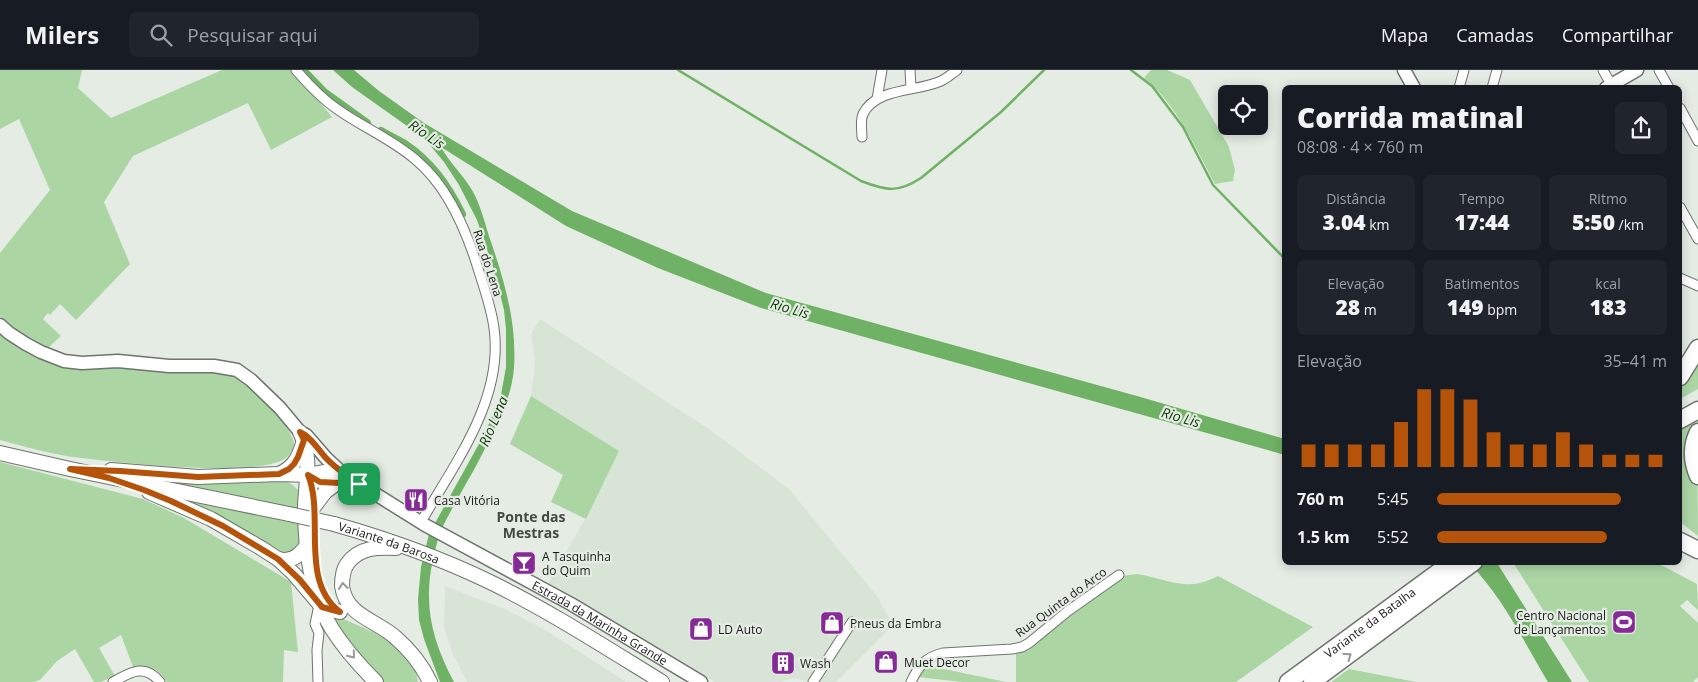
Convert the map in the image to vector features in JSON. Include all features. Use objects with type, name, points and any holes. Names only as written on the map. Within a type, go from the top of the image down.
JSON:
[{"type":"highway","points":[[1682,374],[1698,348]]},
{"type":"highway","points":[[1682,409],[1698,401]]},
{"type":"highway","points":[[1682,419],[1698,410]]},
{"type":"highway","points":[[1698,432],[1693,458],[1698,476]]},
{"type":"highway","points":[[1682,542],[1698,550]]},
{"type":"highway","name":"Variante da Batalha","points":[[1312,682],[1438,586],[1450,565]]},
{"type":"highway","name":"Variante da Batalha","points":[[1288,682],[1470,565]]},
{"type":"highway","points":[[1438,586],[1480,565]]},
{"type":"main road","points":[[1404,70],[1412,85]]},
{"type":"main road","points":[[1612,85],[1637,70]]},
{"type":"main road","points":[[0,325],[26,344],[41,352],[64,360],[82,363],[118,361],[169,366],[214,366],[233,368],[241,372],[280,408],[302,436],[308,457],[305,507],[320,581],[330,603],[340,612],[360,624],[400,642]]},
{"type":"main road","points":[[302,436],[306,435],[340,478]]},
{"type":"main road","points":[[279,474],[294,464],[298,457],[302,436]]},
{"type":"main road","name":"Variante da Barosa","points":[[0,453],[109,478],[334,524],[403,546],[456,567],[522,599],[662,682]]},
{"type":"main road","points":[[70,469],[198,477],[279,474],[308,475],[320,482],[340,478],[359,484]]},
{"type":"main road","points":[[308,475],[312,485],[311,539],[314,584],[322,607],[325,630],[376,682]]},
{"type":"main road","points":[[109,478],[152,493],[203,516],[249,540],[278,559],[300,580],[322,607],[340,612]]},
{"type":"main road","points":[[313,508],[325,492],[340,478]]},
{"type":"main road","name":"Estrada da Marinha Grande","points":[[359,484],[423,524],[552,593],[701,682]]},
{"type":"main road","points":[[1682,533],[1698,546]]},
{"type":"main road","points":[[278,559],[284,561],[291,560],[297,556],[311,539]]},
{"type":"main road","points":[[403,546],[398,548],[374,548],[361,552],[348,563],[344,570],[342,579],[344,594],[355,610],[400,642],[420,666],[430,682]]},
{"type":"main road","points":[[420,666],[421,682]]},
{"type":"street","name":"Rua do Lena","points":[[296,70],[315,91],[336,109],[405,151],[431,174],[463,228],[489,307],[494,328],[495,346],[490,388],[473,431],[423,524]]},
{"type":"street","points":[[878,99],[882,70]]},
{"type":"street","points":[[910,70],[911,88]]},
{"type":"street","points":[[862,138],[861,123],[863,115],[878,99],[911,88],[940,82],[957,70]]},
{"type":"street","points":[[1460,85],[1464,70]]},
{"type":"street","points":[[1493,85],[1497,70]]},
{"type":"street","points":[[1603,70],[1610,85]]},
{"type":"street","points":[[1659,70],[1666,85]]},
{"type":"street","points":[[1682,112],[1698,141]]},
{"type":"street","points":[[1682,212],[1698,239]]},
{"type":"street","points":[[1682,279],[1698,286]]},
{"type":"street","name":"Rua Quinta do Arco","points":[[911,682],[919,666],[935,654],[1022,647],[1119,575]]},
{"type":"street","points":[[813,682],[852,622]]},
{"type":"street","points":[[318,682],[318,642],[325,630]]},
{"type":"street","points":[[113,682],[139,670],[152,674],[160,682]]},
{"type":"shaded area","points":[[0,70],[82,70],[78,88],[111,118],[222,70],[293,70],[332,117],[271,150],[248,103],[133,156],[104,202],[130,264],[76,320],[60,304],[50,315],[48,313],[43,319],[61,336],[48,348],[16,331],[0,316],[0,253],[50,190],[19,119],[0,129]]},
{"type":"shaded area","points":[[1151,70],[1167,70],[1190,80],[1218,128],[1218,135],[1222,135],[1229,147],[1235,170],[1233,181],[1215,184],[1175,113],[1166,100],[1144,78]]},
{"type":"shaded area","points":[[540,319],[709,429],[789,489],[877,596],[893,625],[836,682],[811,682],[794,678],[780,682],[715,682],[548,584],[588,514],[619,451],[531,396],[535,359],[531,334]]},
{"type":"shaded area","points":[[0,333],[23,350],[43,358],[118,366],[226,371],[255,391],[277,414],[292,436],[294,444],[291,453],[272,464],[247,467],[181,467],[66,456],[0,440]]},
{"type":"shaded area","points":[[1698,356],[1698,389],[1682,398],[1682,382]]},
{"type":"shaded area","points":[[531,396],[619,451],[586,519],[551,502],[563,475],[510,444]]},
{"type":"shaded area","points":[[1698,417],[1698,536],[1682,524],[1682,427]]},
{"type":"shaded area","points":[[0,462],[143,499],[184,518],[291,582],[298,652],[284,650],[283,682],[167,682],[153,668],[133,667],[121,635],[99,648],[115,676],[101,682],[94,682],[75,649],[57,661],[40,680],[33,682],[0,682]]},
{"type":"shaded area","points":[[145,479],[288,482],[300,492],[302,539],[297,550],[285,556],[170,496],[289,522],[293,508]]},
{"type":"shaded area","name":"Centro Nacional de Lançamentos","points":[[1515,565],[1661,565],[1697,584],[1698,610],[1687,600],[1680,606],[1698,623],[1698,677],[1693,682],[1589,682]]},
{"type":"shaded area","points":[[1137,574],[1187,584],[1196,584],[1218,576],[1313,627],[1236,682],[1016,682],[1016,653],[1030,647],[1117,578]]},
{"type":"shaded area","points":[[445,586],[507,610],[547,631],[626,682],[467,682],[452,652],[444,627]]},
{"type":"shaded area","points":[[328,612],[375,633],[399,647],[416,671],[418,682],[382,682],[365,664]]},
{"type":"shaded area","points":[[925,665],[1006,682],[962,682],[918,677]]},
{"type":"shaded area","points":[[1349,669],[1416,682],[1331,682]]},
{"type":"water","name":"Rio Lis","points":[[333,70],[354,70],[379,91],[424,123],[572,211],[766,293],[1282,438],[1282,454],[761,308],[658,268],[566,226],[441,147],[468,184],[480,206],[508,301],[513,334],[514,368],[506,404],[480,459],[443,526],[433,559],[430,576],[429,607],[440,652],[454,682],[440,682],[419,620],[418,599],[421,567],[429,534],[485,433],[501,395],[506,367],[504,310],[494,270],[477,220],[459,185],[444,162],[424,138],[352,87]]},
{"type":"water","points":[[1471,565],[1498,565],[1572,682],[1548,682],[1521,635],[1481,576]]},
{"type":"waterway","points":[[303,70],[324,92],[367,123]]},
{"type":"waterway","points":[[678,70],[861,181],[878,187],[892,189],[906,186],[921,178],[1001,112],[1044,70]]},
{"type":"waterway","points":[[1131,70],[1152,86],[1183,127],[1213,185],[1282,256]]},
{"type":"waterway","points":[[381,131],[415,151],[431,167],[445,184],[462,214]]},
{"type":"place","name":"Casa Vitória","points":[[416,500]]},
{"type":"place","name":"A Tasquinha do Quim","points":[[524,563]]},
{"type":"place","name":"Centro Nacional de Lançamentos","points":[[1624,622]]},
{"type":"place","name":"Pneus da Embra","points":[[832,623]]},
{"type":"place","name":"LD Auto","points":[[701,629]]},
{"type":"place","name":"Muet Decor","points":[[886,662]]},
{"type":"place","name":"Wash","points":[[783,663]]},
{"type":"district","name":"Ponte das Mestras","points":[[531,524]]},
{"type":"route","points":[[300,432],[306,435],[342,473],[359,484],[320,482],[308,475],[312,485],[316,563],[320,581],[330,603],[340,612],[322,607],[300,580],[278,559],[223,526],[196,512],[144,490],[109,478],[70,469],[198,477],[279,474],[292,466],[298,457],[304,440],[300,432]]},
{"type":"water label","name":"Rio Lena","points":[[493,421]]}]
